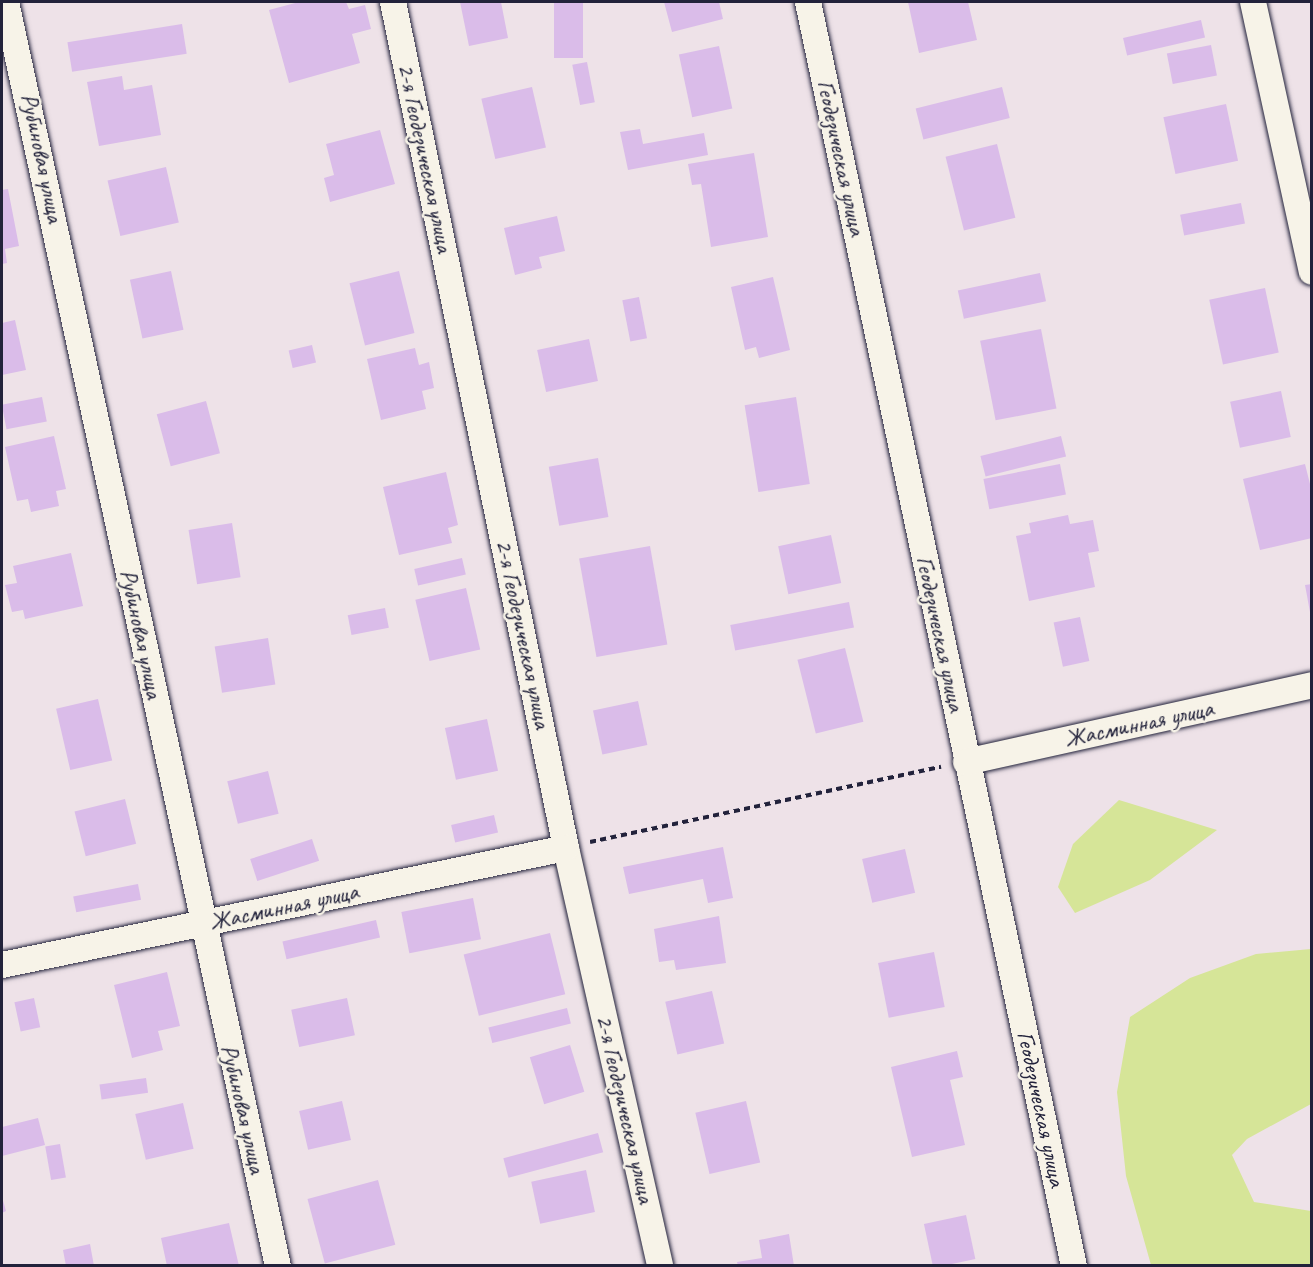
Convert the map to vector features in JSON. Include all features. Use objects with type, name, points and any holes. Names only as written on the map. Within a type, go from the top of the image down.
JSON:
[{"type":"street","name":"Рубиновая улица","points":[[6,2],[201,924],[278,1266]]},
{"type":"street","name":"2-я Геодезическая улица","points":[[393,2],[566,848],[660,1266]]},
{"type":"street","name":"Геодезическая улица","points":[[808,2],[966,762],[1074,1266]]},
{"type":"street","points":[[1253,2],[1311,272]]},
{"type":"street","name":"Жасминная улица","points":[[966,762],[1311,685]]},
{"type":"street","name":"Жасминная улица","points":[[2,965],[566,848]]},
{"type":"path","points":[[566,848],[966,762]]},
{"type":"green space","points":[[1119,800],[1217,830],[1150,880],[1075,913],[1058,887],[1073,844]]},
{"type":"green space","points":[[1311,949],[1311,1104],[1247,1139],[1232,1155],[1254,1202],[1311,1211],[1311,1265],[1151,1265],[1126,1176],[1117,1092],[1130,1017],[1190,978],[1256,954]]},
{"type":"building","points":[[299,2],[346,2],[349,9],[365,5],[371,29],[352,34],[360,63],[289,83],[269,10]]},
{"type":"building","points":[[460,2],[501,2],[508,38],[469,46]]},
{"type":"building","points":[[554,2],[583,2],[583,58],[554,58]]},
{"type":"building","points":[[664,2],[719,2],[723,19],[672,32]]},
{"type":"building","points":[[908,2],[968,2],[977,40],[919,53]]},
{"type":"building","points":[[1201,20],[1205,38],[1127,56],[1123,38]]},
{"type":"building","points":[[182,24],[187,54],[72,72],[67,42]]},
{"type":"building","points":[[1211,45],[1217,75],[1173,84],[1167,54]]},
{"type":"building","points":[[719,46],[732,109],[692,117],[679,55]]},
{"type":"building","points":[[587,62],[595,102],[580,105],[572,65]]},
{"type":"building","points":[[122,76],[124,90],[152,85],[161,135],[99,146],[87,82]]},
{"type":"building","points":[[532,87],[546,147],[495,159],[481,99]]},
{"type":"building","points":[[1002,87],[1010,118],[923,140],[916,109]]},
{"type":"building","points":[[1226,104],[1238,161],[1175,174],[1163,117]]},
{"type":"building","points":[[640,129],[643,144],[704,133],[708,155],[628,170],[620,132]]},
{"type":"building","points":[[380,130],[395,184],[330,202],[324,178],[334,175],[326,144]]},
{"type":"building","points":[[997,144],[1015,218],[964,231],[946,157]]},
{"type":"building","points":[[754,153],[768,237],[711,247],[701,184],[692,185],[688,164]]},
{"type":"building","points":[[166,167],[179,223],[120,236],[108,180]]},
{"type":"building","points":[[8,189],[19,246],[5,249],[7,263],[2,264],[2,190]]},
{"type":"building","points":[[1241,203],[1245,224],[1184,235],[1180,215]]},
{"type":"building","points":[[557,216],[565,251],[539,257],[542,268],[515,275],[504,228]]},
{"type":"building","points":[[171,271],[183,330],[142,338],[130,280]]},
{"type":"building","points":[[399,271],[414,333],[365,345],[350,283]]},
{"type":"building","points":[[1040,273],[1046,301],[964,319],[958,290]]},
{"type":"building","points":[[773,277],[790,350],[759,358],[756,347],[745,350],[731,287]]},
{"type":"building","points":[[1265,288],[1279,353],[1223,364],[1209,300]]},
{"type":"building","points":[[639,297],[647,338],[630,341],[622,300]]},
{"type":"building","points":[[15,320],[26,370],[2,375],[2,323]]},
{"type":"building","points":[[1041,329],[1056,409],[996,420],[980,341]]},
{"type":"building","points":[[589,339],[598,381],[546,392],[537,350]]},
{"type":"building","points":[[312,345],[316,363],[293,368],[289,350]]},
{"type":"building","points":[[415,348],[419,365],[429,362],[434,388],[422,391],[426,409],[381,420],[367,359]]},
{"type":"building","points":[[1281,391],[1291,437],[1240,448],[1230,402]]},
{"type":"building","points":[[42,397],[47,422],[7,429],[2,405]]},
{"type":"building","points":[[796,397],[810,484],[758,492],[745,405]]},
{"type":"building","points":[[206,401],[220,453],[171,466],[157,414]]},
{"type":"building","points":[[54,436],[66,489],[56,491],[59,506],[31,512],[28,499],[17,501],[5,447]]},
{"type":"building","points":[[1061,436],[1066,456],[986,476],[980,456]]},
{"type":"building","points":[[598,458],[608,517],[559,526],[549,467]]},
{"type":"building","points":[[1060,464],[1066,494],[989,509],[983,479]]},
{"type":"building","points":[[1305,464],[1312,492],[1312,538],[1260,550],[1243,479]]},
{"type":"building","points":[[446,472],[458,525],[448,528],[452,543],[399,555],[383,487]]},
{"type":"building","points":[[1068,515],[1070,524],[1093,520],[1099,551],[1088,553],[1095,587],[1029,601],[1016,536],[1031,533],[1029,523]]},
{"type":"building","points":[[232,523],[241,577],[197,584],[189,530]]},
{"type":"building","points":[[831,535],[841,583],[788,594],[778,546]]},
{"type":"building","points":[[650,546],[667,644],[596,657],[579,559]]},
{"type":"building","points":[[71,553],[83,606],[25,619],[23,610],[12,612],[5,585],[17,583],[13,566]]},
{"type":"building","points":[[462,558],[466,575],[418,586],[414,569]]},
{"type":"building","points":[[1312,584],[1312,611],[1310,612],[1305,585]]},
{"type":"building","points":[[466,588],[480,649],[430,661],[415,600]]},
{"type":"building","points":[[849,602],[854,628],[735,651],[730,625]]},
{"type":"building","points":[[385,608],[389,628],[352,635],[348,615]]},
{"type":"building","points":[[1080,617],[1089,661],[1063,667],[1054,623]]},
{"type":"building","points":[[268,638],[275,684],[222,693],[215,646]]},
{"type":"building","points":[[845,648],[863,722],[816,734],[797,660]]},
{"type":"building","points":[[98,699],[112,760],[70,770],[56,709]]},
{"type":"building","points":[[638,701],[647,745],[602,755],[593,711]]},
{"type":"building","points":[[487,719],[498,771],[456,780],[445,728]]},
{"type":"building","points":[[268,771],[279,814],[238,824],[227,781]]},
{"type":"building","points":[[125,799],[136,844],[86,856],[75,812]]},
{"type":"building","points":[[494,815],[498,833],[455,842],[451,825]]},
{"type":"building","points":[[312,839],[319,861],[257,881],[250,859]]},
{"type":"building","points":[[723,847],[733,898],[708,903],[703,879],[629,894],[623,867]]},
{"type":"building","points":[[905,849],[915,893],[872,903],[862,859]]},
{"type":"building","points":[[138,884],[141,900],[76,912],[73,897]]},
{"type":"building","points":[[473,898],[481,939],[409,953],[401,912]]},
{"type":"building","points":[[719,916],[726,963],[676,970],[674,960],[659,962],[654,929]]},
{"type":"building","points":[[376,920],[380,938],[287,959],[282,942]]},
{"type":"building","points":[[550,933],[565,994],[479,1016],[464,955]]},
{"type":"building","points":[[934,952],[945,1007],[889,1018],[878,963]]},
{"type":"building","points":[[167,972],[180,1026],[158,1031],[163,1050],[132,1058],[114,985]]},
{"type":"building","points":[[712,991],[724,1044],[677,1054],[665,1002]]},
{"type":"building","points":[[34,998],[40,1027],[21,1032],[14,1002]]},
{"type":"building","points":[[347,998],[355,1035],[299,1047],[291,1010]]},
{"type":"building","points":[[567,1008],[571,1024],[492,1043],[488,1028]]},
{"type":"building","points":[[570,1045],[584,1092],[544,1104],[530,1057]]},
{"type":"building","points":[[957,1051],[963,1077],[950,1080],[965,1145],[912,1157],[891,1067]]},
{"type":"building","points":[[146,1078],[148,1093],[102,1099],[99,1085]]},
{"type":"building","points":[[342,1101],[351,1140],[308,1150],[299,1111]]},
{"type":"building","points":[[746,1101],[760,1162],[710,1174],[695,1113]]},
{"type":"building","points":[[183,1103],[194,1149],[146,1160],[135,1114]]},
{"type":"building","points":[[38,1118],[45,1145],[2,1156],[2,1127]]},
{"type":"building","points":[[598,1133],[603,1152],[509,1178],[503,1158]]},
{"type":"building","points":[[60,1144],[66,1177],[51,1180],[45,1147]]},
{"type":"building","points":[[586,1170],[595,1212],[540,1224],[531,1182]]},
{"type":"building","points":[[378,1180],[395,1245],[325,1264],[307,1199]]},
{"type":"building","points":[[2,1197],[6,1211],[2,1213]]},
{"type":"building","points":[[966,1215],[975,1259],[933,1266],[924,1224]]},
{"type":"building","points":[[229,1223],[239,1266],[167,1266],[161,1238]]},
{"type":"building","points":[[789,1234],[794,1266],[738,1266],[737,1262],[762,1258],[759,1240]]},
{"type":"building","points":[[90,1244],[94,1266],[66,1266],[63,1250]]}]
